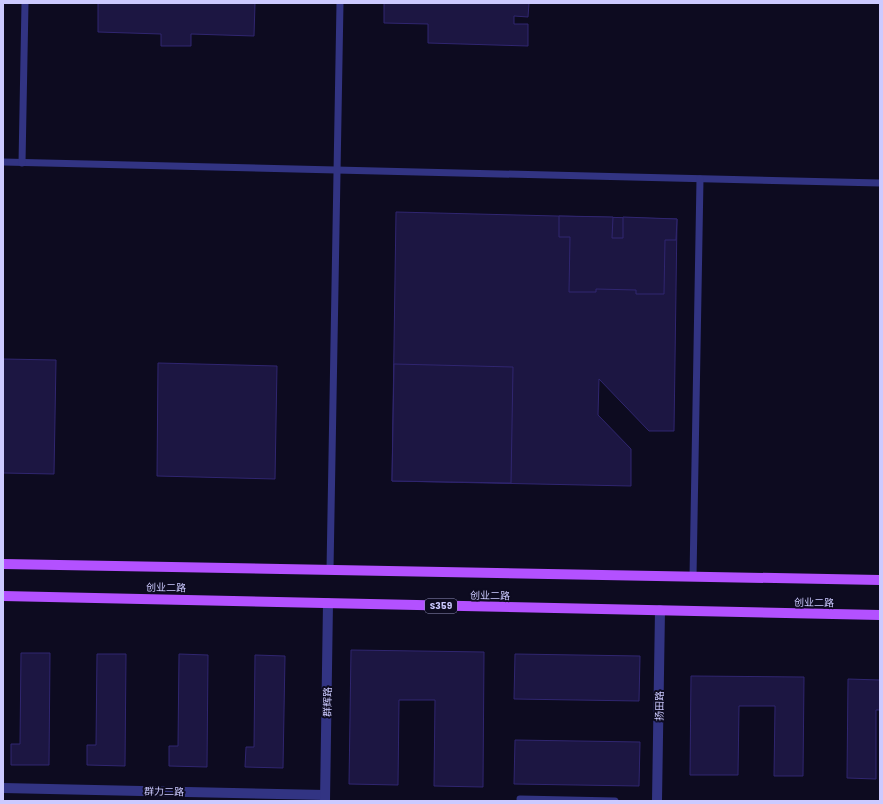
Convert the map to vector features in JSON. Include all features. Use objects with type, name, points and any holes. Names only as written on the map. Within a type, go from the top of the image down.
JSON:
[{"type":"main road","name":"创业二路","points":[[3,564],[880,580]]},
{"type":"main road","name":"创业二路","points":[[3,596],[880,615]]},
{"type":"street","name":"群辉路","points":[[325,798],[328,603]]},
{"type":"street","name":"扬田路","points":[[657,801],[660,610]]},
{"type":"street","name":"群力二路","points":[[3,788],[325,798]]},
{"type":"lane","points":[[22,163],[25,3]]},
{"type":"lane","points":[[330,570],[340,3]]},
{"type":"lane","points":[[3,162],[880,184]]},
{"type":"lane","points":[[693,577],[700,179]]},
{"type":"lane","points":[[520,799],[615,801]]},
{"type":"building","points":[[98,3],[255,3],[254,36],[191,34],[191,46],[161,46],[161,34],[98,32]]},
{"type":"building","points":[[384,3],[529,3],[528,17],[514,16],[514,24],[528,24],[528,46],[428,43],[428,24],[384,23]]},
{"type":"building","points":[[396,212],[677,219],[674,431],[649,431],[599,379],[598,415],[631,449],[631,486],[392,481]]},
{"type":"building","points":[[559,216],[613,217],[612,238],[623,238],[623,217],[677,219],[676,240],[665,240],[664,294],[636,294],[636,290],[596,289],[596,292],[569,292],[570,237],[559,237]]},
{"type":"building","points":[[3,359],[56,360],[54,474],[3,473]]},
{"type":"building","points":[[158,363],[277,366],[275,479],[157,476]]},
{"type":"building","points":[[394,364],[513,367],[511,483],[392,481]]},
{"type":"building","points":[[351,650],[484,652],[483,787],[434,786],[435,700],[399,700],[398,785],[349,784]]},
{"type":"building","points":[[21,653],[50,653],[49,765],[11,765],[11,744],[20,744]]},
{"type":"building","points":[[97,654],[126,654],[125,766],[87,765],[87,745],[96,745]]},
{"type":"building","points":[[179,654],[208,655],[207,767],[169,766],[169,746],[178,746]]},
{"type":"building","points":[[515,654],[640,656],[639,701],[514,699]]},
{"type":"building","points":[[255,655],[285,656],[283,768],[245,767],[246,747],[254,747]]},
{"type":"building","points":[[691,676],[804,677],[803,776],[774,776],[775,706],[739,706],[738,775],[690,775]]},
{"type":"building","points":[[848,679],[880,680],[880,710],[876,710],[876,779],[847,778]]},
{"type":"building","points":[[515,740],[640,742],[639,786],[514,784]]}]
